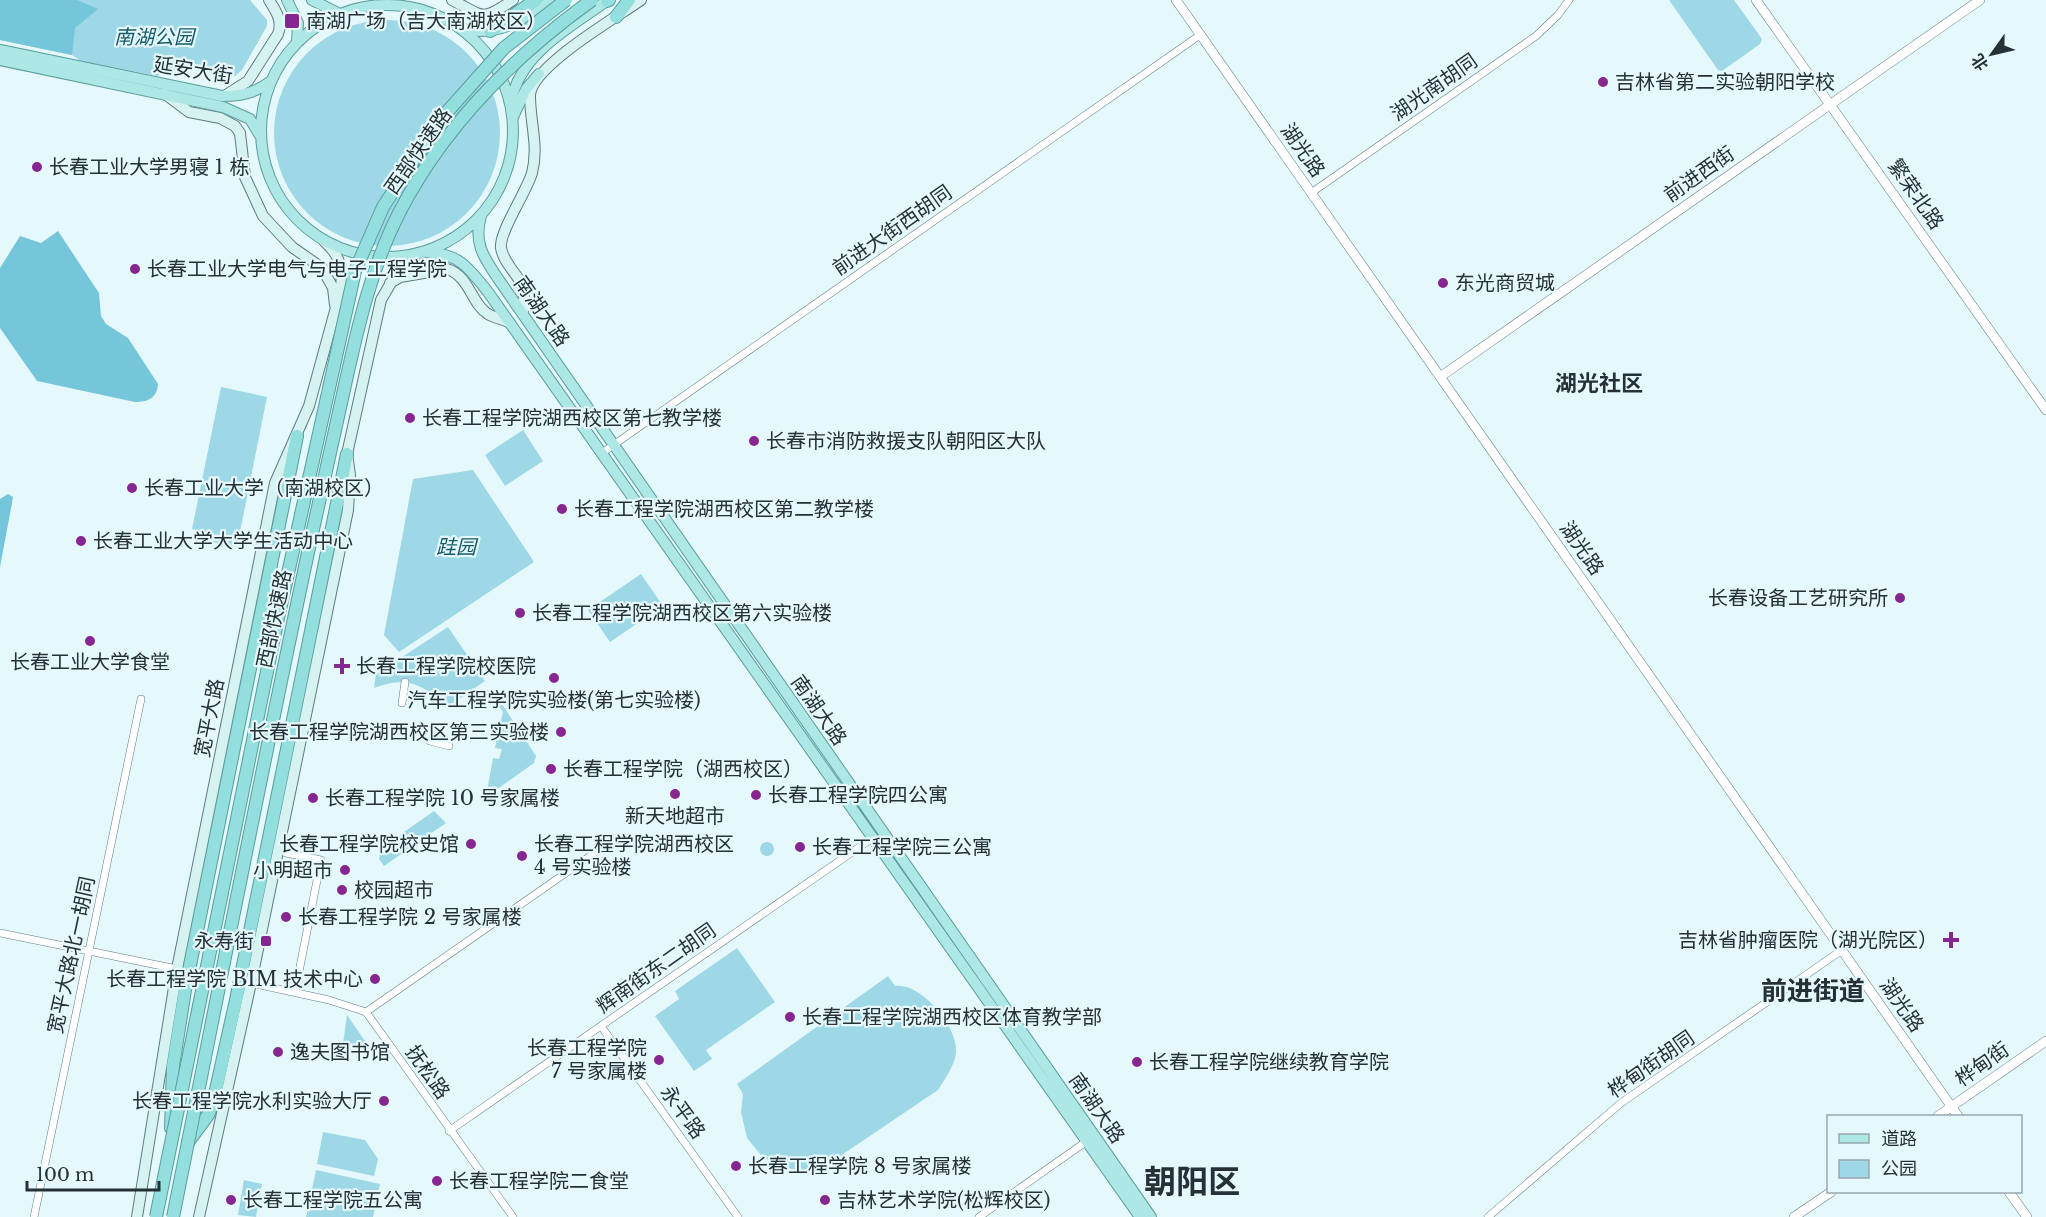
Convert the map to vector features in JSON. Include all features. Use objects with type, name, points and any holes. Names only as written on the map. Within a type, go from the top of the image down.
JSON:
[{"type":"highway","points":[[490,31],[536,0]]},
{"type":"highway","name":"西部快速路","points":[[156,1217],[278,620],[355,271],[383,207],[439,121],[504,48],[566,0]]},
{"type":"highway","name":"西部快速路","points":[[173,1217],[290,635],[363,306],[383,247],[416,182],[445,140],[515,61],[592,0]]},
{"type":"highway","points":[[616,17],[629,0]]},
{"type":"highway","points":[[172,1138],[170,1097],[184,990],[297,436]]},
{"type":"highway","points":[[188,1142],[208,1115],[213,1103],[236,1000],[346,454]]},
{"type":"main road","points":[[222,96],[248,81],[278,34],[281,27],[279,17],[269,0]]},
{"type":"main road","points":[[286,0],[298,23],[297,42]]},
{"type":"main road","points":[[312,0],[340,14]]},
{"type":"main road","points":[[452,0],[480,15],[489,16],[513,0]]},
{"type":"main road","points":[[460,28],[480,46],[492,62],[502,79],[510,104],[513,118],[513,144],[507,170],[497,195],[481,216],[456,238],[426,252],[387,258],[361,255],[324,241],[293,216],[277,194],[267,170],[261,137],[263,105],[271,80],[297,42],[322,22],[340,14],[371,6],[398,5],[424,10],[460,28],[475,32],[506,28],[552,0]]},
{"type":"main road","points":[[510,104],[515,83],[537,53],[608,0]]},
{"type":"main road","points":[[513,118],[519,101],[548,65],[641,0]]},
{"type":"main road","name":"延安大街","points":[[0,50],[222,96],[242,96],[258,90],[271,80]]},
{"type":"main road","name":"延安大街","points":[[0,60],[165,94],[239,112],[250,119],[261,137]]},
{"type":"main road","points":[[523,314],[524,289],[505,261],[501,237],[522,199],[532,171],[536,145],[530,95],[539,74]]},
{"type":"main road","points":[[165,94],[189,111],[220,118],[235,126],[240,133],[245,177],[254,199],[278,234],[328,275],[333,288],[335,311]]},
{"type":"main road","name":"南湖大路","points":[[481,216],[477,243],[523,314],[1140,1217]]},
{"type":"main road","name":"宽平大路","points":[[137,1217],[177,969],[275,483],[309,406],[343,274],[339,258],[324,241]]},
{"type":"main road","name":"南湖大路","points":[[426,252],[445,253],[460,260],[488,292],[1151,1217]]},
{"type":"main road","points":[[199,1217],[251,983],[348,510],[350,475],[346,454],[378,309],[387,285],[400,267],[413,255]]},
{"type":"main road","points":[[387,285],[400,277],[447,269],[460,276],[487,314],[510,323]]},
{"type":"street","name":"湖光路","points":[[1176,0],[1957,1115]]},
{"type":"street","name":"湖光南胡同","points":[[1311,193],[1536,36],[1558,15],[1569,0]]},
{"type":"street","name":"繁荣北路","points":[[1756,0],[2046,410]]},
{"type":"street","name":"前进西街","points":[[1440,377],[1980,0]]},
{"type":"street","name":"前进大街西胡同","points":[[602,453],[1200,35]]},
{"type":"street","points":[[402,703],[405,682]]},
{"type":"street","name":"宽平大路北一胡同","points":[[34,1217],[141,699]]},
{"type":"street","points":[[430,741],[449,746]]},
{"type":"street","name":"辉南街东二胡同","points":[[449,1131],[601,1026],[616,1021],[877,834]]},
{"type":"street","points":[[285,853],[321,860],[295,992]]},
{"type":"street","points":[[251,983],[295,992],[366,1012],[593,854]]},
{"type":"street","points":[[0,933],[177,969]]},
{"type":"street","name":"桦甸街胡同","points":[[1488,1217],[1539,1176],[1556,1156],[1621,1103],[1842,950]]},
{"type":"street","name":"抚松路","points":[[366,1012],[449,1131],[513,1217]]},
{"type":"street","name":"永平路","points":[[601,1026],[738,1217]]},
{"type":"street","name":"桦甸街","points":[[1939,1115],[2046,1041]]},
{"type":"street","points":[[979,1217],[1087,1141]]},
{"type":"street","points":[[1794,1217],[1828,1193]]},
{"type":"street","points":[[2010,1193],[2027,1217]]},
{"type":"green space","name":"南湖公园","points":[[0,0],[250,0],[267,20],[267,26],[242,70],[235,76],[181,68],[157,76],[81,61],[72,55],[0,40]]},
{"type":"green space","points":[[1669,0],[1734,0],[1762,39],[1760,44],[1722,71],[1718,70]]},
{"type":"green space","points":[[387,20],[409,22],[430,29],[450,39],[467,53],[481,70],[491,90],[498,111],[500,133],[498,155],[491,176],[481,196],[467,213],[450,227],[430,237],[409,244],[387,246],[365,244],[344,237],[324,227],[307,213],[293,196],[283,176],[276,155],[274,133],[276,111],[283,90],[293,70],[307,53],[324,39],[344,29],[365,22]]},
{"type":"green space","points":[[221,387],[267,397],[237,547],[208,541],[209,533],[192,529]]},
{"type":"green space","points":[[523,430],[543,461],[505,486],[485,455]]},
{"type":"green space","name":"跬园","points":[[473,470],[534,562],[399,652],[384,635],[413,479]]},
{"type":"green space","points":[[641,574],[663,606],[610,642],[588,610]]},
{"type":"green space","points":[[448,627],[485,681],[446,708],[430,693],[413,684],[405,682],[385,684],[374,688],[376,674]]},
{"type":"green space","points":[[496,695],[536,756],[534,763],[486,797],[493,758],[499,759],[502,749],[495,748],[503,712],[492,697]]},
{"type":"green space","points":[[434,811],[446,823],[384,866],[379,859],[381,848]]},
{"type":"green space","points":[[764,842],[770,842],[774,849],[770,856],[764,856],[760,852],[760,846]]},
{"type":"green space","points":[[737,948],[775,1002],[706,1050],[712,1059],[694,1071],[655,1016],[679,999],[675,991]]},
{"type":"green space","points":[[888,976],[895,986],[916,991],[936,1008],[944,1019],[955,1042],[956,1052],[947,1077],[938,1090],[824,1167],[799,1171],[774,1164],[760,1154],[747,1138],[741,1112],[743,1094],[737,1084]]},
{"type":"green space","points":[[347,1015],[365,1041],[341,1058]]},
{"type":"green space","points":[[323,1132],[365,1140],[378,1159],[374,1176],[317,1164]]},
{"type":"green space","points":[[316,1170],[380,1184],[373,1217],[306,1217]]},
{"type":"green space","points":[[244,1180],[262,1184],[256,1217],[238,1215]]},
{"type":"shaded area","points":[[0,0],[77,0],[98,9],[75,28],[72,55],[0,40]]},
{"type":"shaded area","points":[[58,231],[99,293],[101,316],[106,324],[128,338],[158,384],[156,393],[151,398],[135,402],[37,381],[0,328],[0,268],[20,236],[41,243]]},
{"type":"shaded area","points":[[8,494],[13,497],[0,567],[0,499]]},
{"type":"place","name":"南湖广场（吉大南湖校区）","points":[[292,21]]},
{"type":"place","name":"吉林省第二实验朝阳学校","points":[[1603,82]]},
{"type":"place","name":"长春工业大学男寝 1 栋","points":[[37,167]]},
{"type":"place","name":"长春工业大学电气与电子工程学院","points":[[135,269]]},
{"type":"place","name":"东光商贸城","points":[[1443,283]]},
{"type":"place","name":"长春工程学院湖西校区第七教学楼","points":[[410,418]]},
{"type":"place","name":"长春市消防救援支队朝阳区大队","points":[[754,441]]},
{"type":"place","name":"长春工业大学（南湖校区）","points":[[132,488]]},
{"type":"place","name":"长春工程学院湖西校区第二教学楼","points":[[562,509]]},
{"type":"place","name":"长春工业大学大学生活动中心","points":[[81,541]]},
{"type":"place","name":"长春设备工艺研究所","points":[[1900,598]]},
{"type":"place","name":"长春工程学院湖西校区第六实验楼","points":[[520,613]]},
{"type":"place","name":"长春工业大学食堂","points":[[90,641]]},
{"type":"place","name":"长春工程学院校医院","points":[[342,666]]},
{"type":"place","name":"汽车工程学院实验楼(第七实验楼)","points":[[554,678]]},
{"type":"place","name":"长春工程学院湖西校区第三实验楼","points":[[561,732]]},
{"type":"place","name":"长春工程学院（湖西校区）","points":[[551,769]]},
{"type":"place","name":"新天地超市","points":[[675,794]]},
{"type":"place","name":"长春工程学院四公寓","points":[[756,795]]},
{"type":"place","name":"长春工程学院 10 号家属楼","points":[[313,798]]},
{"type":"place","name":"长春工程学院校史馆","points":[[471,844]]},
{"type":"place","name":"长春工程学院三公寓","points":[[800,847]]},
{"type":"place","name":"长春工程学院湖西校区 4 号实验楼","points":[[522,856]]},
{"type":"place","name":"小明超市","points":[[345,870]]},
{"type":"place","name":"校园超市","points":[[342,890]]},
{"type":"place","name":"长春工程学院 2 号家属楼","points":[[286,917]]},
{"type":"place","name":"吉林省肿瘤医院（湖光院区）","points":[[1951,940]]},
{"type":"place","name":"永寿街","points":[[266,941]]},
{"type":"place","name":"长春工程学院 BIM 技术中心","points":[[375,979]]},
{"type":"place","name":"长春工程学院湖西校区体育教学部","points":[[790,1017]]},
{"type":"place","name":"逸夫图书馆","points":[[278,1052]]},
{"type":"place","name":"长春工程学院 7 号家属楼","points":[[659,1060]]},
{"type":"place","name":"长春工程学院继续教育学院","points":[[1137,1062]]},
{"type":"place","name":"长春工程学院水利实验大厅","points":[[384,1101]]},
{"type":"place","name":"长春工程学院 8 号家属楼","points":[[736,1166]]},
{"type":"place","name":"长春工程学院二食堂","points":[[437,1181]]},
{"type":"place","name":"长春工程学院五公寓","points":[[231,1200]]},
{"type":"place","name":"吉林艺术学院(松辉校区)","points":[[825,1200]]},
{"type":"district","name":"湖光社区","points":[[1599,383]]},
{"type":"district","name":"前进街道","points":[[1813,991]]},
{"type":"district","name":"朝阳区","points":[[1192,1182]]}]
